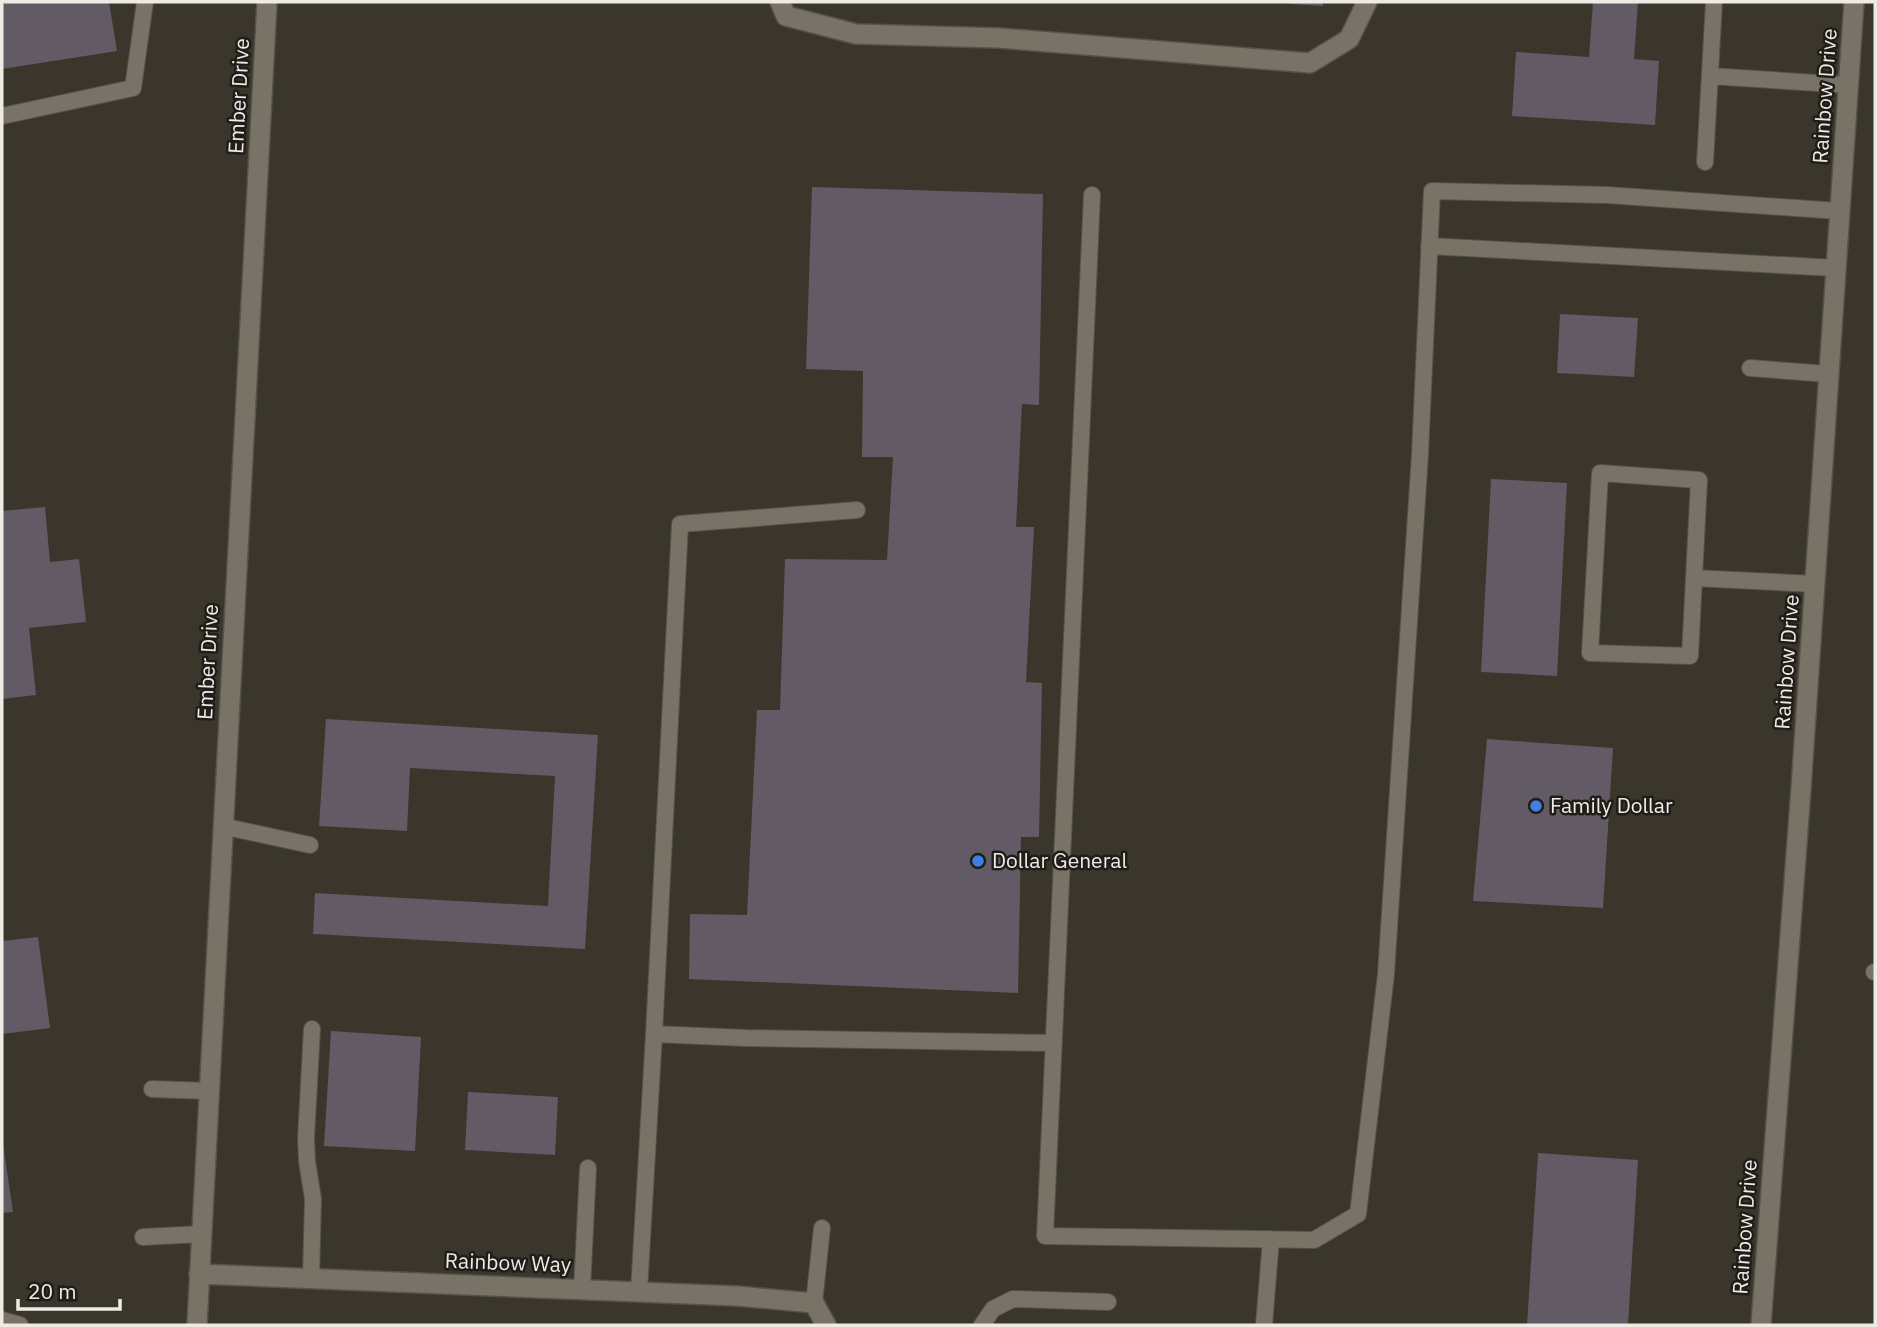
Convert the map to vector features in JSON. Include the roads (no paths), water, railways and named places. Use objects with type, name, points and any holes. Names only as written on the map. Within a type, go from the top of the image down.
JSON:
[{"type":"street","name":"Ember Drive","points":[[197,1325],[267,2]]},
{"type":"street","points":[[780,2],[786,16],[856,34],[999,38],[1310,63],[1349,39],[1367,2]]},
{"type":"street","name":"Rainbow Drive","points":[[1761,1325],[1854,2]]},
{"type":"street","name":"Rainbow Way","points":[[199,1273],[639,1291],[814,1303]]},
{"type":"street","points":[[806,1325],[814,1303]]},
{"type":"street","points":[[814,1303],[826,1325]]},
{"type":"lane","points":[[2,116],[133,88],[145,2]]},
{"type":"lane","points":[[1705,162],[1714,2]]},
{"type":"lane","points":[[1710,76],[1848,85]]},
{"type":"lane","points":[[1092,195],[1045,1236],[1314,1240],[1359,1214],[1386,974],[1420,443],[1432,191],[1607,195],[1839,211]]},
{"type":"lane","points":[[1429,246],[1836,268]]},
{"type":"lane","points":[[1750,368],[1828,374]]},
{"type":"lane","points":[[1600,473],[1699,480],[1694,578],[1689,656],[1590,653],[1600,473]]},
{"type":"lane","points":[[639,1291],[680,524],[858,510]]},
{"type":"lane","points":[[1694,578],[1815,584]]},
{"type":"lane","points":[[222,826],[310,845]]},
{"type":"lane","points":[[311,1278],[313,1199],[306,1138],[312,1029]]},
{"type":"lane","points":[[654,1034],[1054,1043]]},
{"type":"lane","points":[[152,1089],[209,1091]]},
{"type":"lane","points":[[582,1289],[587,1167]]},
{"type":"lane","points":[[814,1303],[821,1228]]},
{"type":"lane","points":[[143,1237],[201,1234]]},
{"type":"lane","points":[[1264,1325],[1271,1240]]},
{"type":"lane","points":[[982,1325],[993,1309],[1013,1299],[1108,1302]]},
{"type":"lane","points":[[2,1320],[20,1325]]},
{"type":"place","name":"Family Dollar","points":[[1536,806]]},
{"type":"place","name":"Dollar General","points":[[978,861]]}]
